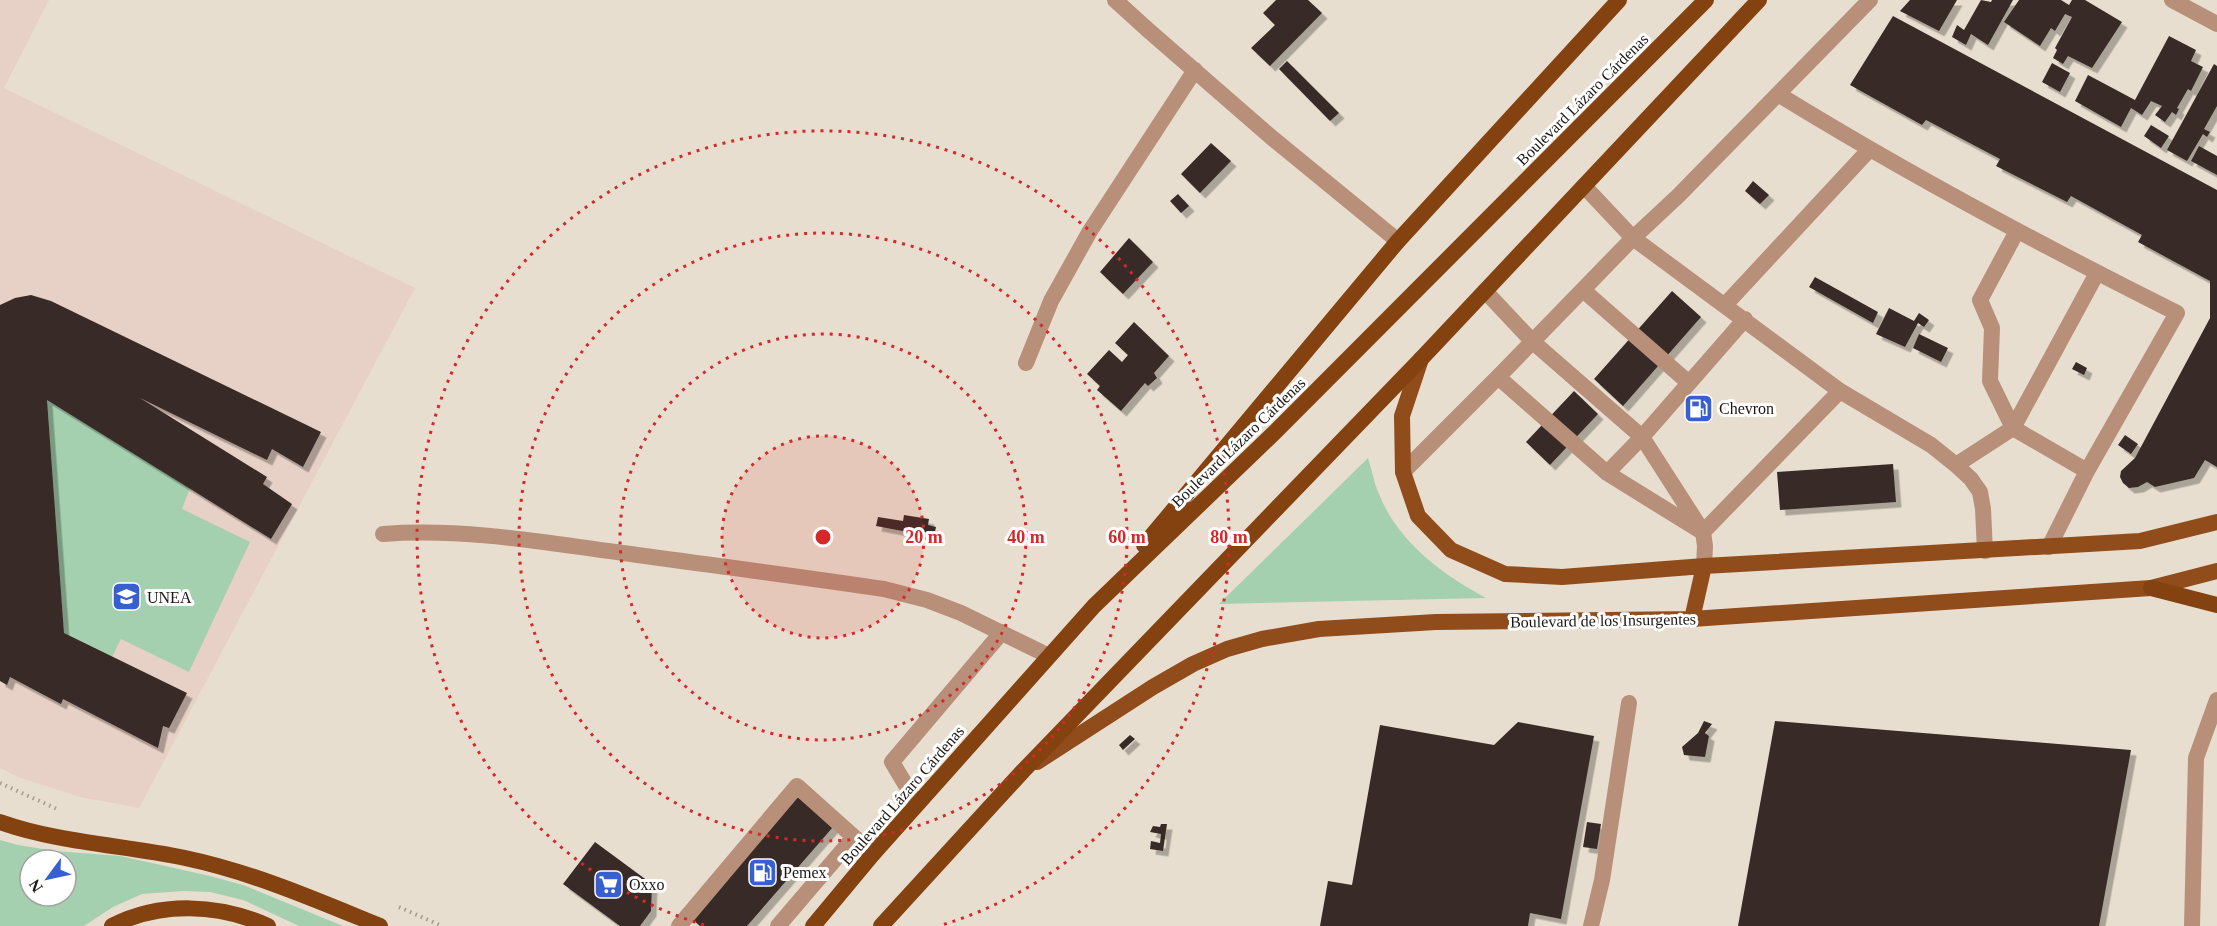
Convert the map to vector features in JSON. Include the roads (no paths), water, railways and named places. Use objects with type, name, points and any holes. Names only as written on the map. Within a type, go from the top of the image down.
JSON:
[{"type":"highway","points":[[1094,606],[1398,241],[1619,0]]},
{"type":"highway","name":"Boulevard Lázaro Cárdenas","points":[[813,926],[873,854],[1094,606],[1275,432],[1706,0]]},
{"type":"highway","points":[[881,926],[1023,771],[1421,359],[1760,0]]},
{"type":"highway","points":[[2151,588],[2217,605]]},
{"type":"highway","points":[[0,822],[78,840],[151,851],[223,867],[286,888],[380,926]]},
{"type":"highway","points":[[806,926],[853,877]]},
{"type":"highway","points":[[112,926],[153,911],[183,908],[214,910],[248,917],[268,926]]},
{"type":"main road","points":[[1421,359],[1402,416],[1403,472],[1418,516],[1451,550],[1505,574],[1562,577],[1704,566],[2140,541],[2217,522]]},
{"type":"main road","points":[[1692,619],[1704,566]]},
{"type":"main road","name":"Boulevard de los Insurgentes","points":[[1023,771],[1173,675],[1227,649],[1262,639],[1319,628],[1426,622],[1692,619],[2151,588],[2217,571]]},
{"type":"lane","points":[[1115,0],[1398,241]]},
{"type":"lane","points":[[1403,472],[1870,0]]},
{"type":"lane","points":[[2172,0],[2217,24]]},
{"type":"lane","points":[[1026,363],[1051,301],[1089,231],[1195,70]]},
{"type":"lane","points":[[1778,94],[1869,150],[2017,231],[2177,313],[2087,471],[2049,547]]},
{"type":"lane","points":[[1725,305],[1869,150]]},
{"type":"lane","points":[[1584,186],[1633,238],[1840,391],[1931,445],[1956,465],[1971,479],[1980,492],[1985,551]]},
{"type":"lane","points":[[2017,231],[1980,300],[1992,328],[1990,381],[2013,428],[2087,471]]},
{"type":"lane","points":[[1956,465],[2013,428],[2097,273]]},
{"type":"lane","points":[[1583,290],[1689,383]]},
{"type":"lane","points":[[1485,291],[1533,342],[1642,437],[1703,532],[1704,566]]},
{"type":"lane","points":[[1607,473],[1642,437],[1745,320]]},
{"type":"lane","points":[[1498,377],[1607,473],[1703,532]]},
{"type":"lane","points":[[1703,532],[1840,391]]},
{"type":"lane","points":[[383,534],[419,531],[451,532],[535,540],[864,586],[927,600],[961,613],[1049,656]]},
{"type":"lane","points":[[917,804],[892,762],[1002,632]]},
{"type":"lane","points":[[2192,926],[2196,758],[2217,700]]},
{"type":"lane","points":[[1591,926],[1602,880],[1629,703]]},
{"type":"lane","points":[[679,926],[797,786],[873,854]]},
{"type":"lane","points":[[778,926],[854,837]]},
{"type":"place","name":"Chevron","points":[[1698,408]]},
{"type":"place","name":"UNEA","points":[[126,597]]},
{"type":"place","name":"Pemex","points":[[762,872]]},
{"type":"place","name":"Oxxo","points":[[608,884]]}]
